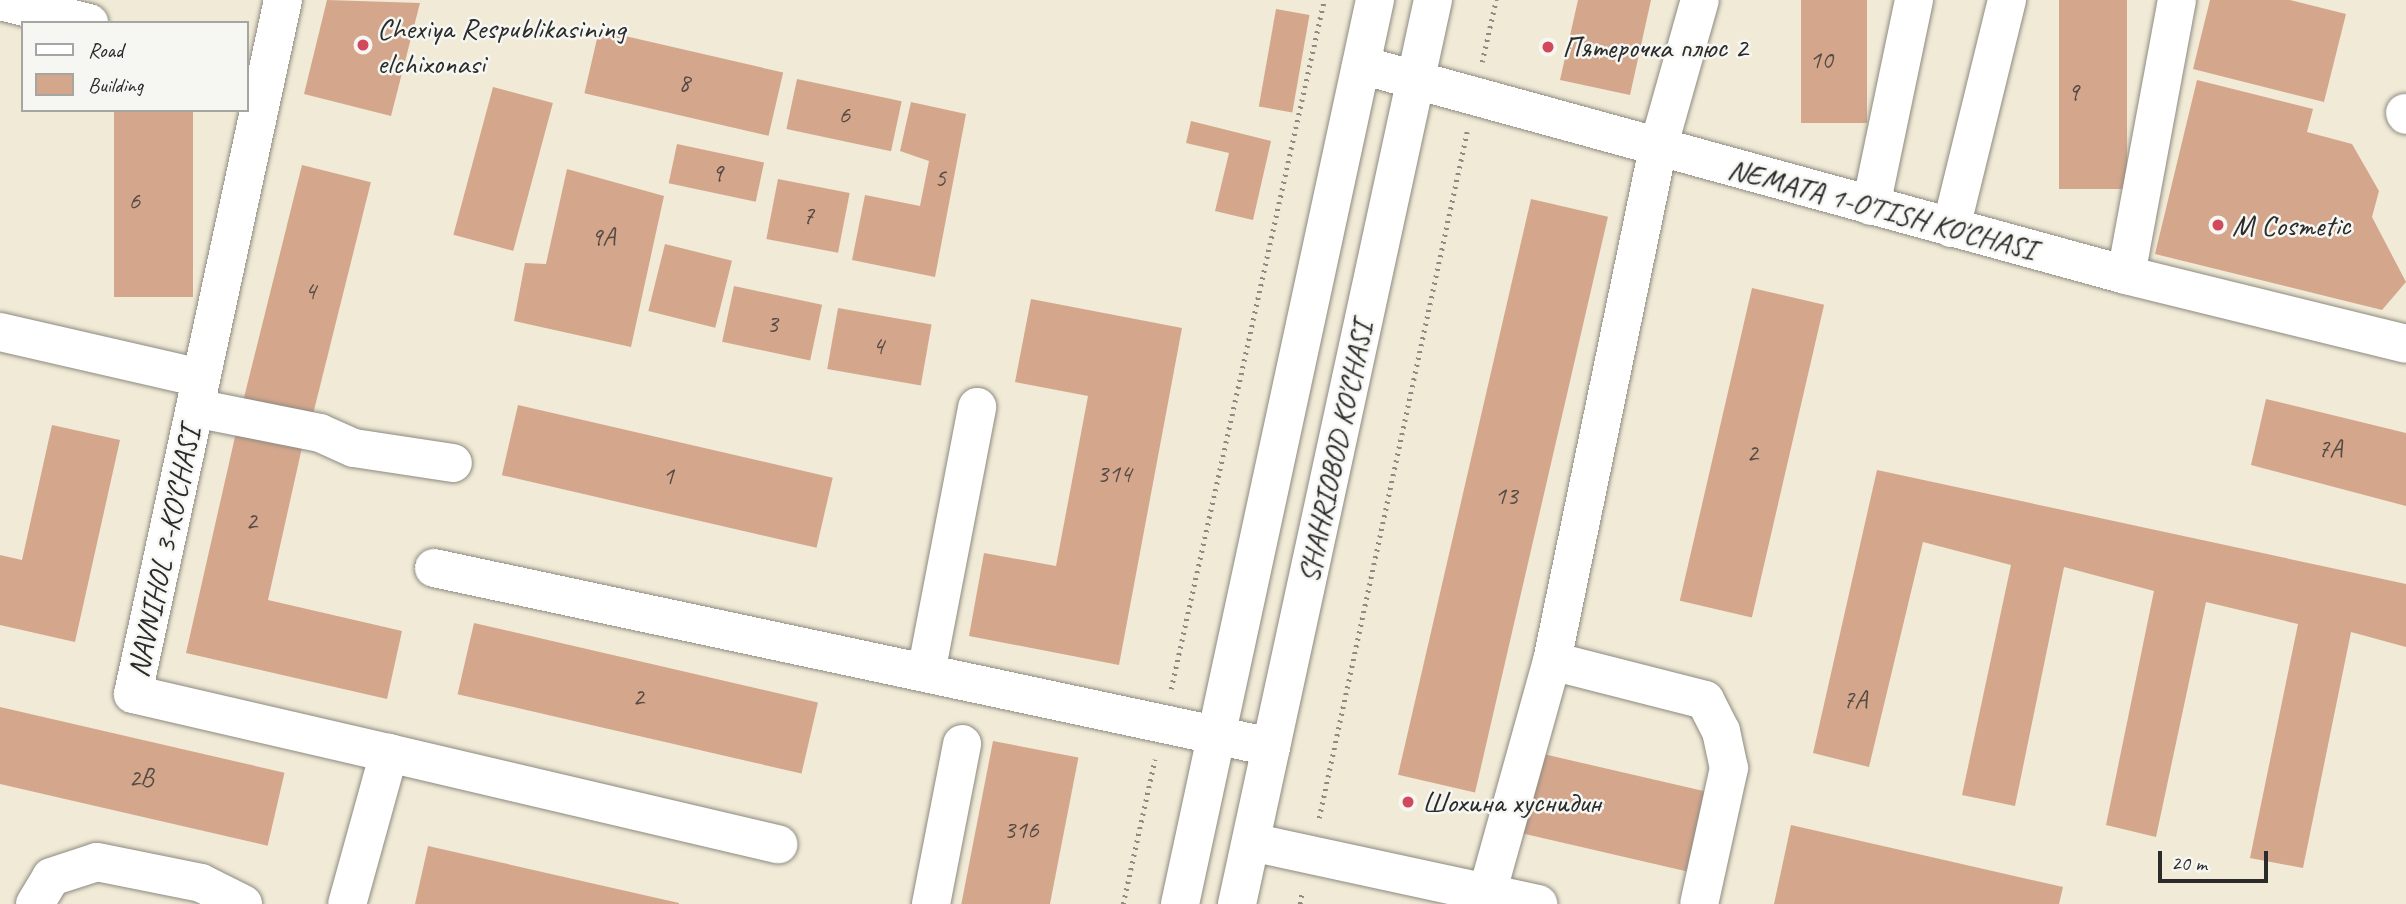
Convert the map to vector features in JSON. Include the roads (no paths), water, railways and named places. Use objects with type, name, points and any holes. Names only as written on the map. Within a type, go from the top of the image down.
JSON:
[{"type":"street","name":"NAVNIHOL 3-KO'CHASI","points":[[283,0],[258,64],[198,393],[133,694],[389,753]]},
{"type":"street","name":"SHAHRIOBOD KO'CHASI","points":[[1180,904],[1376,0]]},
{"type":"street","name":"SHAHRIOBOD KO'CHASI","points":[[1237,904],[1433,0]]},
{"type":"street","points":[[1471,893],[1552,662],[1658,148],[1700,0]]},
{"type":"street","points":[[1871,206],[1914,0]]},
{"type":"street","points":[[1951,228],[2007,0]]},
{"type":"street","points":[[2126,275],[2177,0]]},
{"type":"street","points":[[0,1],[81,21]]},
{"type":"street","name":"NEMATA 1-O'TISH KO'CHASI","points":[[1362,65],[1475,92],[1658,148],[2126,275],[2406,344]]},
{"type":"street","points":[[0,332],[198,393],[320,433],[354,448],[453,463]]},
{"type":"street","points":[[926,673],[977,407]]},
{"type":"street","points":[[434,568],[1271,747]]},
{"type":"street","points":[[1552,662],[1705,700],[1721,731],[1729,768],[1699,904]]},
{"type":"street","points":[[931,904],[962,744]]},
{"type":"street","points":[[347,904],[389,753],[778,845]]},
{"type":"street","points":[[1251,842],[1311,853],[1471,893],[1538,904]]},
{"type":"street","points":[[36,904],[51,877],[97,862],[201,883],[243,904]]},
{"type":"place","name":"Chexiya Respublikasining elchixonasi","points":[[363,45]]},
{"type":"place","name":"Пятерочка плюс 2","points":[[1548,47]]},
{"type":"place","name":"M Cosmetic","points":[[2218,225]]},
{"type":"place","name":"Шохина хуснидин","points":[[1408,802]]}]
